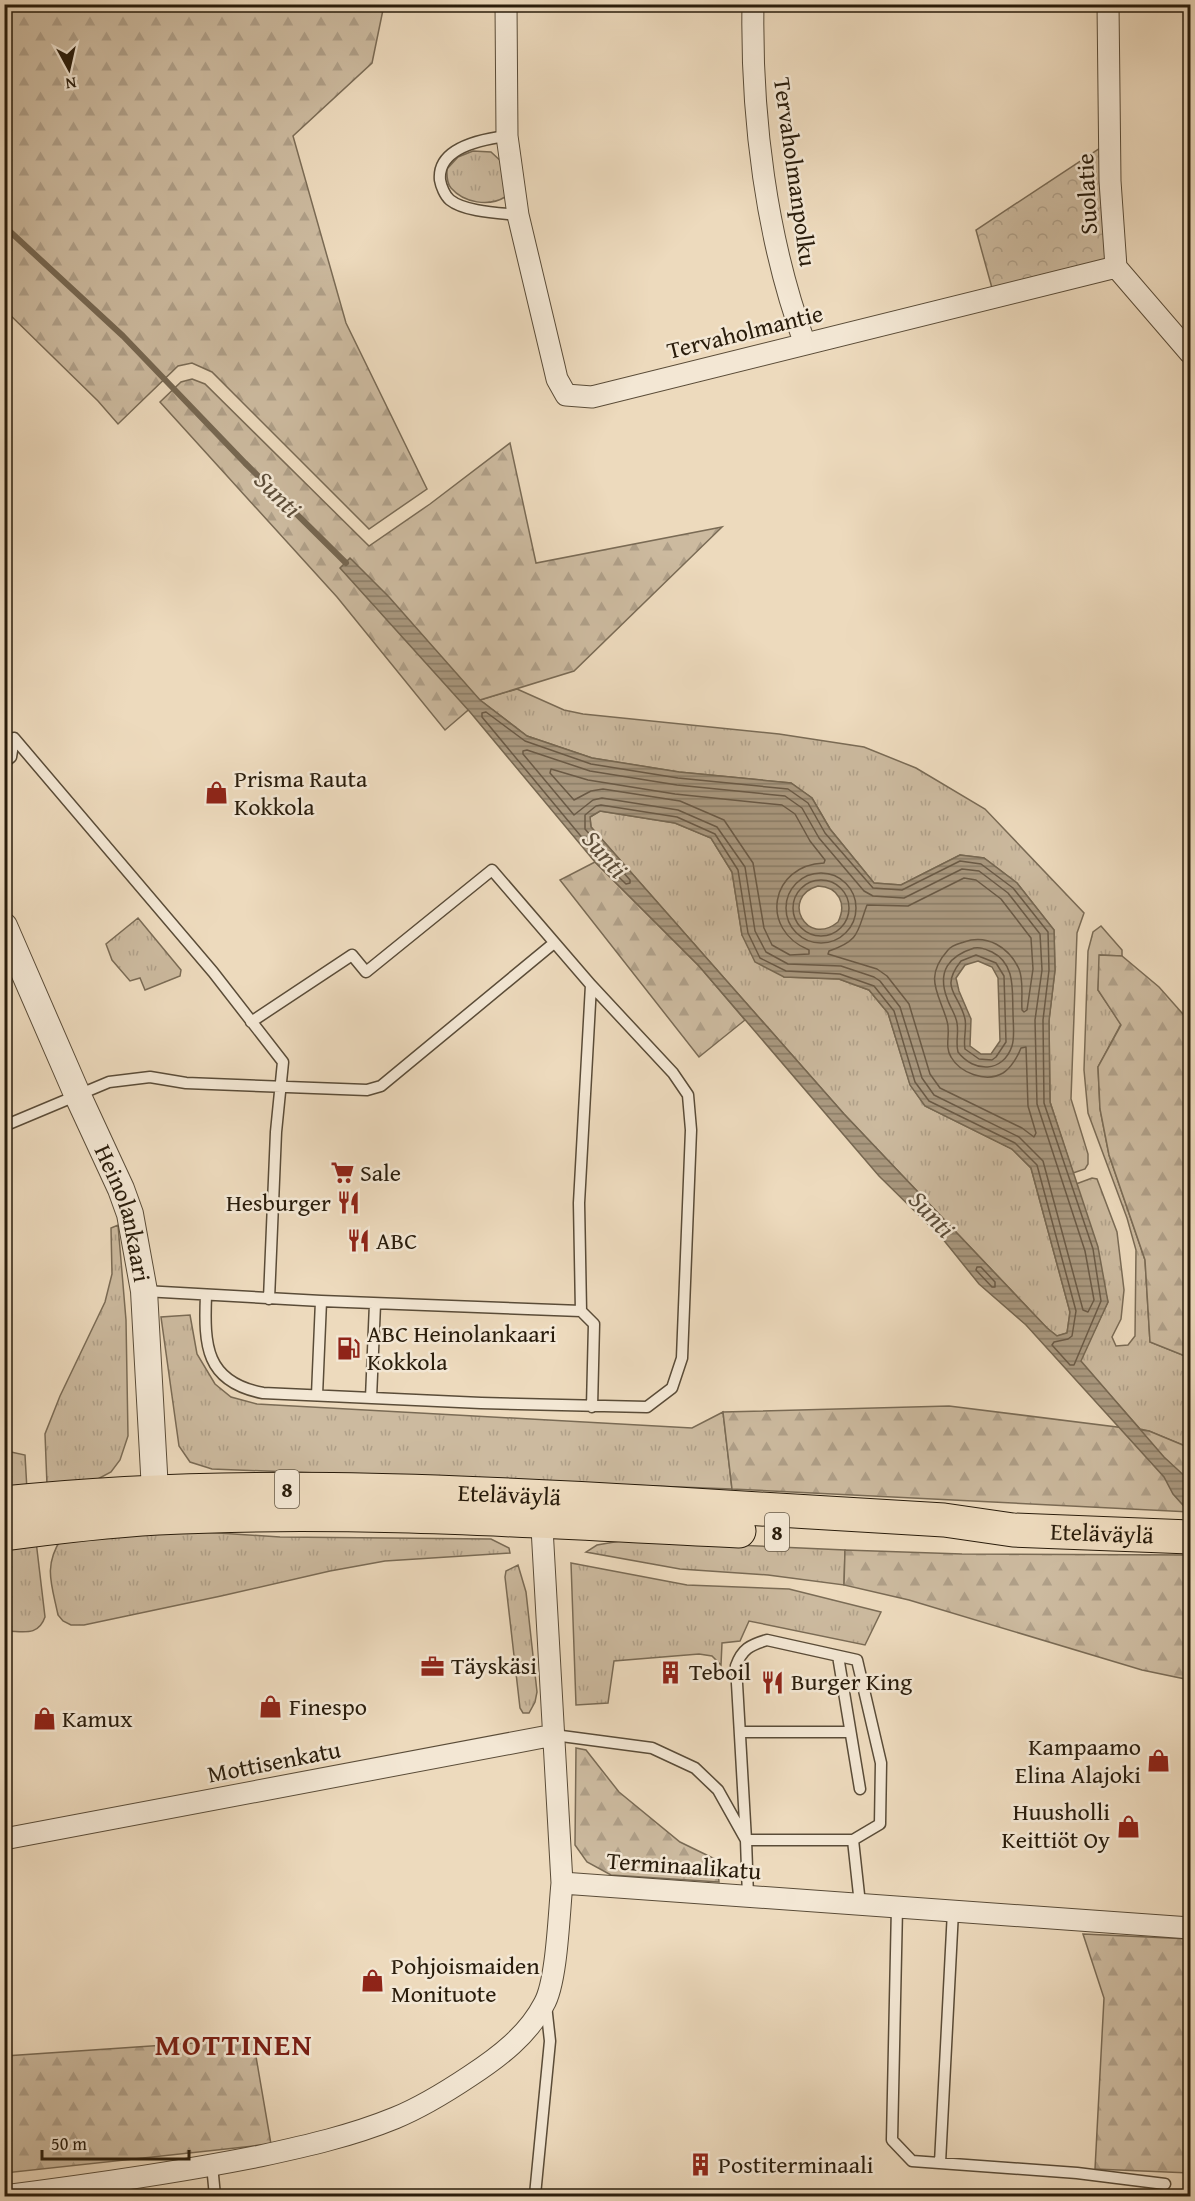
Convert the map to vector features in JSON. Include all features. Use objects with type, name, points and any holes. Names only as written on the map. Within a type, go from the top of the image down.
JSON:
[{"type":"highway","name":"Eteläväylä","points":[[4,1534],[156,1505],[317,1489],[419,1490],[541,1509],[864,1536],[943,1537],[1013,1530],[1189,1537]]},
{"type":"highway","name":"Eteläväylä","points":[[4,1503],[156,1505]]},
{"type":"street","name":"Tervaholmantie","points":[[506,4],[507,136],[518,215],[557,379],[566,395],[592,397],[1116,267]]},
{"type":"street","name":"Tervaholmanpolku","points":[[753,4],[756,94],[767,192],[782,272],[805,344]]},
{"type":"street","name":"Suolatie","points":[[1108,4],[1110,181],[1116,267],[1191,353]]},
{"type":"street","name":"Heinolankaari","points":[[5,929],[77,1094],[122,1189],[136,1242],[144,1291],[156,1505]]},
{"type":"street","points":[[4,2196],[126,2180],[331,2141],[404,2114],[439,2096],[489,2064],[530,2028],[546,2002],[552,1973],[562,1883],[541,1509]]},
{"type":"street","name":"Mottisenkatu","points":[[4,1839],[554,1735]]},
{"type":"street","name":"Terminaalikatu","points":[[562,1883],[1191,1928]]},
{"type":"lane","points":[[507,136],[470,143],[448,157],[439,171],[441,186],[450,200],[468,207],[518,215]]},
{"type":"lane","points":[[4,763],[11,757],[9,738]]},
{"type":"lane","points":[[9,738],[206,964],[283,1062],[276,1132],[269,1299]]},
{"type":"lane","points":[[206,1295],[207,1348],[215,1364],[226,1377],[243,1389],[263,1393],[592,1407],[647,1407],[672,1388],[682,1358],[691,1130],[688,1095],[673,1073],[591,986],[492,870],[366,972],[352,955],[251,1022]]},
{"type":"lane","points":[[4,1126],[109,1082],[150,1077],[186,1083],[282,1087],[368,1090],[381,1086],[554,943]]},
{"type":"lane","points":[[581,1311],[579,1203],[591,986]]},
{"type":"lane","points":[[144,1291],[375,1304],[581,1311],[594,1324],[592,1407]]},
{"type":"lane","points":[[317,1395],[321,1301]]},
{"type":"lane","points":[[371,1398],[375,1304]]},
{"type":"lane","points":[[746,1840],[853,1840],[880,1824],[881,1763],[858,1660],[767,1640],[750,1645],[741,1653],[736,1666],[748,1897]]},
{"type":"lane","points":[[838,1656],[860,1789]]},
{"type":"lane","points":[[740,1732],[850,1732]]},
{"type":"lane","points":[[554,1735],[652,1748],[695,1768],[718,1790],[746,1840]]},
{"type":"lane","points":[[853,1840],[860,1904]]},
{"type":"lane","points":[[897,1907],[892,2140],[912,2161],[1077,2173],[1165,2184]]},
{"type":"lane","points":[[939,2163],[953,1911]]},
{"type":"lane","points":[[535,2195],[550,2041],[546,2002]]},
{"type":"lane","points":[[212,2165],[215,2196]]},
{"type":"green space","points":[[4,5],[384,5],[372,63],[293,136],[346,323],[427,489],[369,529],[212,372],[192,363],[178,366],[118,424],[98,401],[5,310]]},
{"type":"green space","points":[[1100,148],[1106,259],[992,288],[976,230]]},
{"type":"green space","points":[[473,151],[491,152],[504,164],[505,197],[492,202],[477,202],[456,193],[449,186],[447,169],[458,157]]},
{"type":"green space","points":[[192,379],[205,384],[369,546],[430,504],[510,443],[536,563],[722,527],[574,671],[480,700],[445,730],[337,597],[160,402],[181,382]]},
{"type":"green space","points":[[517,689],[564,710],[583,714],[779,734],[864,747],[916,768],[985,809],[1084,913],[1077,933],[1071,1099],[1088,1154],[1088,1164],[1085,1169],[1073,1173],[1050,1102],[1049,1020],[1055,970],[1054,930],[1017,883],[984,858],[960,855],[901,885],[874,883],[830,829],[812,798],[791,783],[679,772],[592,758],[527,736],[480,700]]},
{"type":"green space","points":[[600,811],[675,823],[711,838],[732,872],[742,935],[784,977],[839,979],[869,990],[888,1013],[910,1084],[925,1106],[1012,1149],[1031,1168],[1070,1312],[1067,1333],[1057,1336],[1047,1328],[844,1114],[591,827],[590,817]]},
{"type":"green space","points":[[595,862],[699,966],[745,1020],[699,1057],[560,880]]},
{"type":"green space","points":[[138,918],[181,970],[180,976],[145,990],[140,978],[130,981],[112,960],[106,944]]},
{"type":"green space","points":[[1101,926],[1122,950],[1122,956],[1100,955],[1098,990],[1121,1024],[1098,1067],[1100,1109],[1109,1155],[1145,1260],[1150,1342],[1190,1358],[1190,1448],[1140,1429],[1080,1361],[1108,1302],[1076,1184],[1092,1178],[1097,1179],[1117,1232],[1124,1290],[1121,1319],[1112,1337],[1116,1346],[1128,1345],[1135,1336],[1136,1250],[1127,1218],[1088,1113],[1084,1070],[1088,951],[1093,932]]},
{"type":"green space","points":[[1099,955],[1122,956],[1159,987],[1190,1022],[1190,1358],[1150,1342],[1145,1260],[1109,1155],[1100,1109],[1098,1067],[1121,1025],[1098,990]]},
{"type":"green space","points":[[118,1225],[126,1320],[128,1436],[120,1460],[111,1472],[96,1480],[47,1485],[45,1434],[60,1396],[105,1302],[112,1274],[111,1228]]},
{"type":"green space","points":[[190,1315],[197,1354],[215,1384],[231,1397],[257,1404],[692,1428],[723,1412],[732,1489],[212,1469],[190,1462],[179,1446],[161,1317]]},
{"type":"green space","points":[[949,1406],[1149,1431],[1190,1448],[1190,1512],[732,1489],[723,1412]]},
{"type":"green space","points":[[4,1453],[25,1455],[27,1490],[5,1493]]},
{"type":"green space","points":[[159,1529],[280,1537],[491,1539],[509,1548],[510,1553],[385,1561],[84,1625],[71,1625],[63,1621],[58,1615],[50,1576],[52,1558],[61,1539]]},
{"type":"green space","points":[[626,1540],[845,1550],[844,1585],[768,1575],[680,1569],[586,1552],[597,1545]]},
{"type":"green space","points":[[36,1541],[45,1617],[38,1628],[29,1632],[5,1631],[5,1543]]},
{"type":"green space","points":[[845,1550],[962,1554],[1190,1555],[1190,1680],[1142,1670],[909,1600],[844,1585]]},
{"type":"green space","points":[[571,1563],[687,1585],[789,1589],[881,1612],[865,1645],[749,1621],[740,1641],[722,1643],[721,1665],[712,1656],[699,1654],[614,1661],[608,1703],[576,1705]]},
{"type":"green space","points":[[518,1565],[526,1592],[537,1692],[529,1713],[523,1713],[520,1708],[505,1577],[506,1571]]},
{"type":"green space","points":[[576,1748],[586,1750],[619,1792],[680,1842],[717,1860],[719,1882],[611,1875],[587,1862],[575,1845]]},
{"type":"green space","points":[[1083,1934],[1190,1939],[1190,2173],[1095,2169],[1104,1998]]},
{"type":"green space","points":[[253,2039],[271,2144],[5,2173],[5,2056]]},
{"type":"water","points":[[350,558],[389,597],[480,700],[527,736],[592,758],[679,772],[791,783],[812,798],[830,829],[874,883],[901,885],[960,855],[984,858],[1017,883],[1054,930],[1055,970],[1049,1021],[1050,1102],[1098,1247],[1108,1302],[1081,1361],[1164,1457],[1190,1481],[1190,1513],[1173,1494],[1164,1477],[1026,1325],[979,1284],[942,1238],[879,1176],[699,966],[595,862],[470,712],[340,568]],"holes":[[[600,811],[675,823],[711,838],[732,872],[742,935],[755,962],[784,977],[839,979],[869,990],[888,1013],[910,1085],[925,1106],[1012,1149],[1031,1168],[1070,1312],[1067,1333],[1057,1336],[1047,1328],[844,1114],[591,827],[590,817]],[[818,886],[836,893],[842,909],[838,922],[826,928],[816,929],[802,918],[799,909],[801,900],[807,892]],[[978,961],[992,967],[998,978],[1000,1041],[991,1054],[981,1054],[970,1046],[971,1019],[956,978],[965,965]]]},
{"type":"waterway","name":"Sunti","points":[[4,226],[123,336],[245,463],[346,563]]},
{"type":"place","name":"Prisma Rauta Kokkola","points":[[216,793]]},
{"type":"place","name":"Sale","points":[[342,1173]]},
{"type":"place","name":"Hesburger","points":[[349,1203]]},
{"type":"place","name":"ABC","points":[[358,1241]]},
{"type":"place","name":"ABC Heinolankaari Kokkola","points":[[349,1348]]},
{"type":"place","name":"Täyskäsi","points":[[433,1666]]},
{"type":"place","name":"Teboil","points":[[671,1672]]},
{"type":"place","name":"Burger King","points":[[773,1682]]},
{"type":"place","name":"Finespo","points":[[271,1707]]},
{"type":"place","name":"Kamux","points":[[44,1719]]},
{"type":"place","name":"Kampaamo Elina Alajoki","points":[[1159,1761]]},
{"type":"place","name":"Huusholli Keittiöt Oy","points":[[1128,1826]]},
{"type":"place","name":"Pohjoismaiden Monituote","points":[[373,1980]]},
{"type":"place","name":"Postiterminaali","points":[[700,2165]]},
{"type":"district","name":"MOTTINEN","points":[[234,2045]]}]
